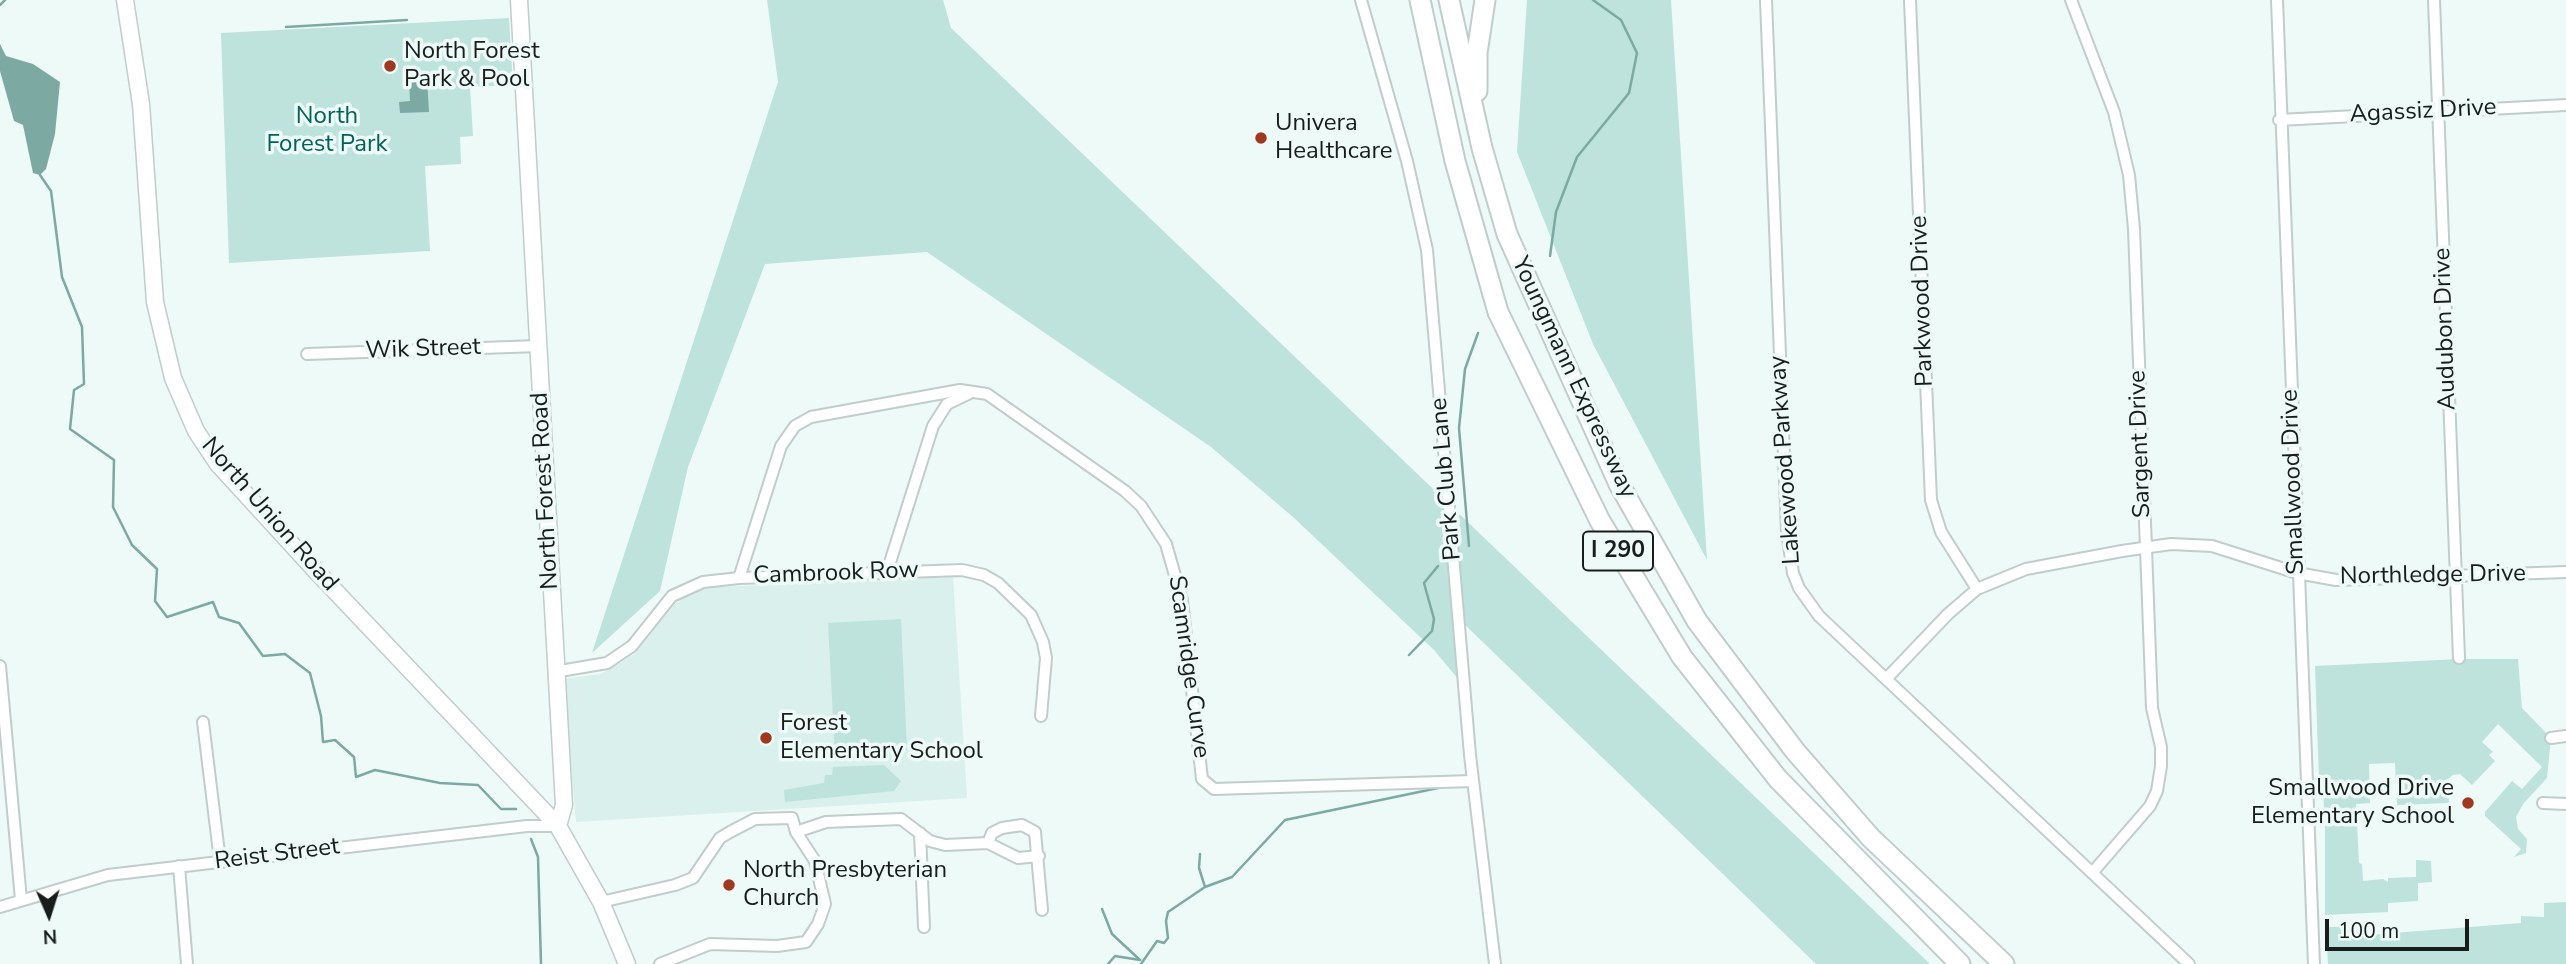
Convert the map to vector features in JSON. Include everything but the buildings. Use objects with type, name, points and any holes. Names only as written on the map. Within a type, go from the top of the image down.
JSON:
[{"type":"highway","points":[[1413,0],[1429,51]]},
{"type":"highway","name":"Youngmann Expressway","points":[[1420,0],[1455,162],[1498,312],[1600,521],[1682,657],[1778,779],[1960,964]]},
{"type":"highway","name":"Youngmann Expressway","points":[[1449,0],[1482,148],[1507,234],[1619,484],[1698,621],[1795,751],[1871,838],[2004,964]]},
{"type":"highway","points":[[1482,148],[1476,78],[1485,0]]},
{"type":"main road","name":"North Union Road","points":[[125,0],[141,104],[155,302],[173,378],[196,431],[218,464],[245,494],[432,697],[558,826]]},
{"type":"main road","name":"North Forest Road","points":[[520,0],[554,672],[564,805],[558,826]]},
{"type":"main road","points":[[558,826],[601,902],[627,964]]},
{"type":"street","name":"Park Club Lane","points":[[1361,0],[1407,161],[1427,250],[1473,781],[1495,964]]},
{"type":"street","name":"Lakewood Parkway","points":[[1766,0],[1776,304],[1789,556],[1799,588],[1809,605],[2189,964]]},
{"type":"street","name":"Parkwood Drive","points":[[1910,0],[1931,500],[1941,532],[1978,589]]},
{"type":"street","name":"Sargent Drive","points":[[2071,0],[2114,112],[2129,174],[2134,229],[2152,708],[2161,747],[2160,779],[2150,806],[2092,873]]},
{"type":"street","name":"Smallwood Drive","points":[[2277,0],[2279,120],[2314,964]]},
{"type":"street","name":"Audubon Drive","points":[[2434,0],[2436,112],[2459,658]]},
{"type":"street","name":"Agassiz Drive","points":[[2279,120],[2566,105]]},
{"type":"street","name":"Wik Street","points":[[307,354],[539,346]]},
{"type":"street","name":"Scamridge Curve","points":[[739,578],[781,446],[795,426],[811,416],[914,397],[960,390],[984,393],[997,398],[1125,491],[1148,516],[1166,544],[1182,600],[1202,779],[1214,789],[1473,781]]},
{"type":"street","points":[[933,426],[953,399],[984,393]]},
{"type":"street","points":[[887,572],[933,426],[933,413],[929,403],[914,397]]},
{"type":"street","name":"Northledge Drive","points":[[1886,679],[1948,614],[1978,589],[2026,569],[2145,547],[2171,544],[2212,547],[2298,573],[2356,581],[2566,572]]},
{"type":"street","name":"Cambrook Row","points":[[554,672],[607,663],[632,646],[672,596],[703,582],[887,572],[975,572],[1013,593],[1031,615],[1043,642],[1046,665],[1041,716]]},
{"type":"street","points":[[0,666],[21,900]]},
{"type":"street","points":[[203,722],[220,861]]},
{"type":"street","points":[[2551,738],[2566,736]]},
{"type":"street","points":[[2543,803],[2566,804]]},
{"type":"street","points":[[601,902],[675,886],[693,878],[720,838],[755,819],[792,818],[796,832],[815,861],[824,904],[818,924],[806,942],[777,946],[710,944],[660,964]]},
{"type":"street","points":[[796,832],[826,822],[901,819],[930,841],[945,845],[988,843],[1018,858],[1039,856]]},
{"type":"street","points":[[988,843],[992,833],[1022,825],[1035,832],[1042,910]]},
{"type":"street","name":"Reist Street","points":[[0,907],[108,875],[527,826],[558,826]]},
{"type":"street","points":[[920,834],[924,927]]},
{"type":"street","points":[[179,866],[187,964]]},
{"type":"shaded area","name":"Forest Elementary School","points":[[953,577],[967,798],[576,822],[564,679],[601,674],[620,663],[636,652],[674,605],[692,592],[716,587]]},
{"type":"green space","points":[[767,0],[943,0],[951,28],[1930,964],[1816,964],[1460,620],[1464,686],[1434,650],[1293,517],[1211,447],[927,252],[765,264],[688,467],[660,591],[592,653],[778,82]]},
{"type":"green space","points":[[1527,0],[1671,0],[1707,560],[1593,344],[1517,152]]},
{"type":"green space","name":"North Forest Park","points":[[509,18],[513,85],[470,87],[473,136],[460,137],[461,164],[425,166],[430,251],[229,263],[221,33]]},
{"type":"green space","points":[[901,619],[907,750],[835,754],[828,623]]},
{"type":"green space","points":[[2518,659],[2522,708],[2551,738],[2547,778],[2523,804],[2516,817],[2518,829],[2527,839],[2526,853],[2514,857],[2521,849],[2485,816],[2485,812],[2512,781],[2522,789],[2542,767],[2498,724],[2482,742],[2493,752],[2489,755],[2495,761],[2472,785],[2460,774],[2453,775],[2444,782],[2449,787],[2449,803],[2397,805],[2395,763],[2369,764],[2370,803],[2356,804],[2359,863],[2362,864],[2363,881],[2383,879],[2388,882],[2388,878],[2416,877],[2416,860],[2431,861],[2432,882],[2418,883],[2418,901],[2388,903],[2388,912],[2325,915],[2325,828],[2323,787],[2319,780],[2315,666]]},
{"type":"green space","points":[[884,765],[901,781],[894,791],[785,802],[784,790],[824,783],[825,775],[832,775],[833,767]]},
{"type":"green space","points":[[2566,902],[2566,964],[2328,964],[2326,927],[2341,927],[2342,937],[2521,923],[2521,916],[2544,917],[2544,903]]},
{"type":"water","points":[[0,44],[6,56],[33,64],[60,82],[55,134],[46,169],[40,175],[33,173],[23,125],[14,121],[0,71]]},
{"type":"water","points":[[427,79],[429,112],[400,113],[399,102],[410,101],[409,80]]},
{"type":"waterway","points":[[0,5],[5,0]]},
{"type":"waterway","points":[[1550,256],[1556,212],[1577,157],[1629,93],[1637,53],[1621,20],[1593,0]]},
{"type":"waterway","points":[[286,27],[407,20]]},
{"type":"waterway","points":[[40,175],[51,191],[62,277],[82,327],[84,384],[74,390],[70,429],[114,460],[113,507],[132,545],[157,569],[155,601],[167,617],[213,602],[219,617],[239,623],[263,656],[285,654],[310,673],[321,716],[323,742],[335,740],[354,757],[356,777],[375,770],[440,783],[478,785],[501,809],[516,809]]},
{"type":"waterway","points":[[1469,546],[1459,428],[1465,369],[1478,333]]},
{"type":"waterway","points":[[1409,655],[1432,631],[1434,619],[1424,583],[1438,566]]},
{"type":"waterway","points":[[1141,964],[1157,941],[1164,943],[1168,938],[1168,912],[1205,887],[1232,877],[1285,820],[1438,788]]},
{"type":"waterway","points":[[531,839],[538,857],[541,964]]},
{"type":"waterway","points":[[1200,854],[1199,868],[1205,887]]},
{"type":"waterway","points":[[1102,909],[1112,934],[1140,960]]},
{"type":"waterway","points":[[1108,964],[1115,956],[1140,960]]},
{"type":"place","name":"North Forest Park & Pool","points":[[390,66]]},
{"type":"place","name":"Univera Healthcare","points":[[1261,138]]},
{"type":"place","name":"Forest Elementary School","points":[[766,738]]},
{"type":"place","name":"Smallwood Drive Elementary School","points":[[2468,803]]},
{"type":"place","name":"North Presbyterian Church","points":[[729,885]]}]
